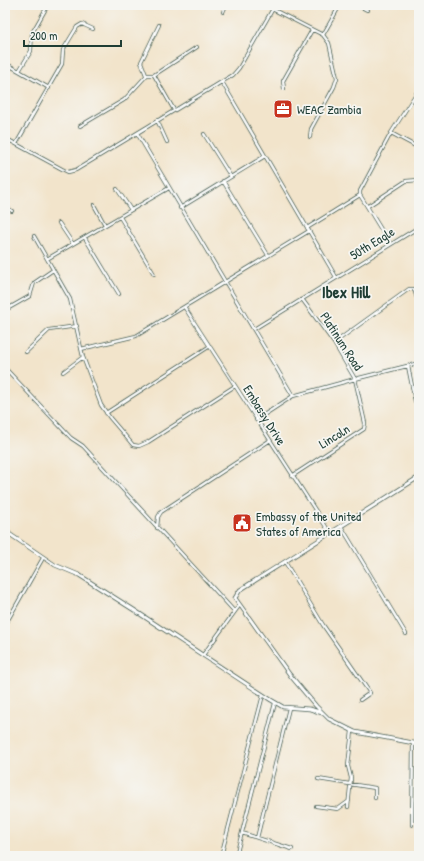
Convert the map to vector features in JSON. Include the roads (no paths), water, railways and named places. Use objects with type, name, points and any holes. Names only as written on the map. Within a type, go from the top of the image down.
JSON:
[{"type":"street","points":[[20,71],[31,51],[32,33],[48,5]]},
{"type":"street","points":[[223,12],[226,5]]},
{"type":"street","points":[[5,138],[68,172],[76,170],[233,75],[239,68],[275,5]]},
{"type":"street","points":[[323,35],[340,5]]},
{"type":"street","points":[[357,5],[367,10]]},
{"type":"street","points":[[272,9],[323,35],[329,43],[337,78],[334,87],[311,129],[310,137]]},
{"type":"street","points":[[16,144],[62,64],[63,50],[77,27],[82,24],[93,29]]},
{"type":"street","points":[[146,75],[141,62],[158,25]]},
{"type":"street","points":[[284,88],[283,81],[312,30]]},
{"type":"street","points":[[80,126],[124,100],[146,75],[154,75],[197,47]]},
{"type":"street","points":[[5,63],[49,88]]},
{"type":"street","points":[[5,73],[9,66]]},
{"type":"street","points":[[154,75],[174,110]]},
{"type":"street","points":[[222,82],[336,277]]},
{"type":"street","points":[[307,228],[360,196],[363,185],[391,133],[414,93],[419,89]]},
{"type":"street","points":[[157,120],[167,142]]},
{"type":"street","points":[[136,133],[293,396]]},
{"type":"street","points":[[391,133],[419,148]]},
{"type":"street","points":[[204,134],[231,177]]},
{"type":"street","points":[[180,208],[265,156]]},
{"type":"street","points":[[368,206],[406,181],[419,180]]},
{"type":"street","points":[[223,181],[268,255]]},
{"type":"street","points":[[47,259],[169,188]]},
{"type":"street","points":[[117,189],[131,210]]},
{"type":"street","points":[[360,196],[368,206],[390,244]]},
{"type":"street","points":[[94,205],[105,226]]},
{"type":"street","points":[[5,207],[12,211]]},
{"type":"street","points":[[120,217],[154,274]]},
{"type":"street","points":[[59,222],[73,244]]},
{"type":"street","name":"50th Eagle","points":[[254,329],[419,227]]},
{"type":"street","points":[[81,349],[136,336],[185,308],[268,255],[309,231]]},
{"type":"street","points":[[34,236],[70,299],[81,349],[96,393],[106,413],[133,445],[139,446],[235,386]]},
{"type":"street","points":[[85,238],[119,294]]},
{"type":"street","points":[[9,308],[30,296],[34,283],[53,270]]},
{"type":"street","points":[[334,343],[409,289],[414,289],[416,291],[419,304]]},
{"type":"street","name":"Platinum Road","points":[[302,299],[334,343],[355,379],[419,363]]},
{"type":"street","name":"Embassy Drive","points":[[185,308],[269,441],[330,533]]},
{"type":"street","points":[[26,352],[49,330],[77,326]]},
{"type":"street","points":[[106,413],[210,346]]},
{"type":"street","points":[[63,372],[83,356]]},
{"type":"street","points":[[408,366],[415,401]]},
{"type":"street","points":[[5,368],[71,438],[84,446],[234,611]]},
{"type":"street","points":[[256,420],[293,396],[355,379]]},
{"type":"street","name":"Lincoln","points":[[292,476],[364,429],[366,423],[355,379]]},
{"type":"street","points":[[157,528],[158,517],[162,512],[269,441]]},
{"type":"street","points":[[419,477],[284,561],[236,593],[235,598],[239,606],[312,701],[325,715],[334,722],[352,731],[419,744]]},
{"type":"street","points":[[340,526],[406,634]]},
{"type":"street","points":[[5,531],[43,558],[55,565],[79,575],[275,703],[289,708],[308,709],[325,715]]},
{"type":"street","points":[[5,539],[9,533]]},
{"type":"street","points":[[5,625],[43,558]]},
{"type":"street","points":[[284,561],[326,630],[370,693],[360,700]]},
{"type":"street","points":[[203,655],[239,606]]},
{"type":"street","points":[[221,856],[263,695]]},
{"type":"street","points":[[308,709],[312,701]]},
{"type":"street","points":[[236,856],[275,703]]},
{"type":"street","points":[[256,838],[289,708]]},
{"type":"street","points":[[348,808],[351,784],[348,766],[352,731]]},
{"type":"street","points":[[412,825],[413,743]]},
{"type":"street","points":[[318,779],[376,789],[375,798]]},
{"type":"street","points":[[316,806],[338,809],[349,801]]},
{"type":"street","points":[[242,834],[292,849]]},
{"type":"place","name":"WEAC Zambia","points":[[283,109]]},
{"type":"place","name":"Embassy of the United States of America","points":[[242,523]]},
{"type":"district","name":"Ibex Hill","points":[[346,292]]}]
